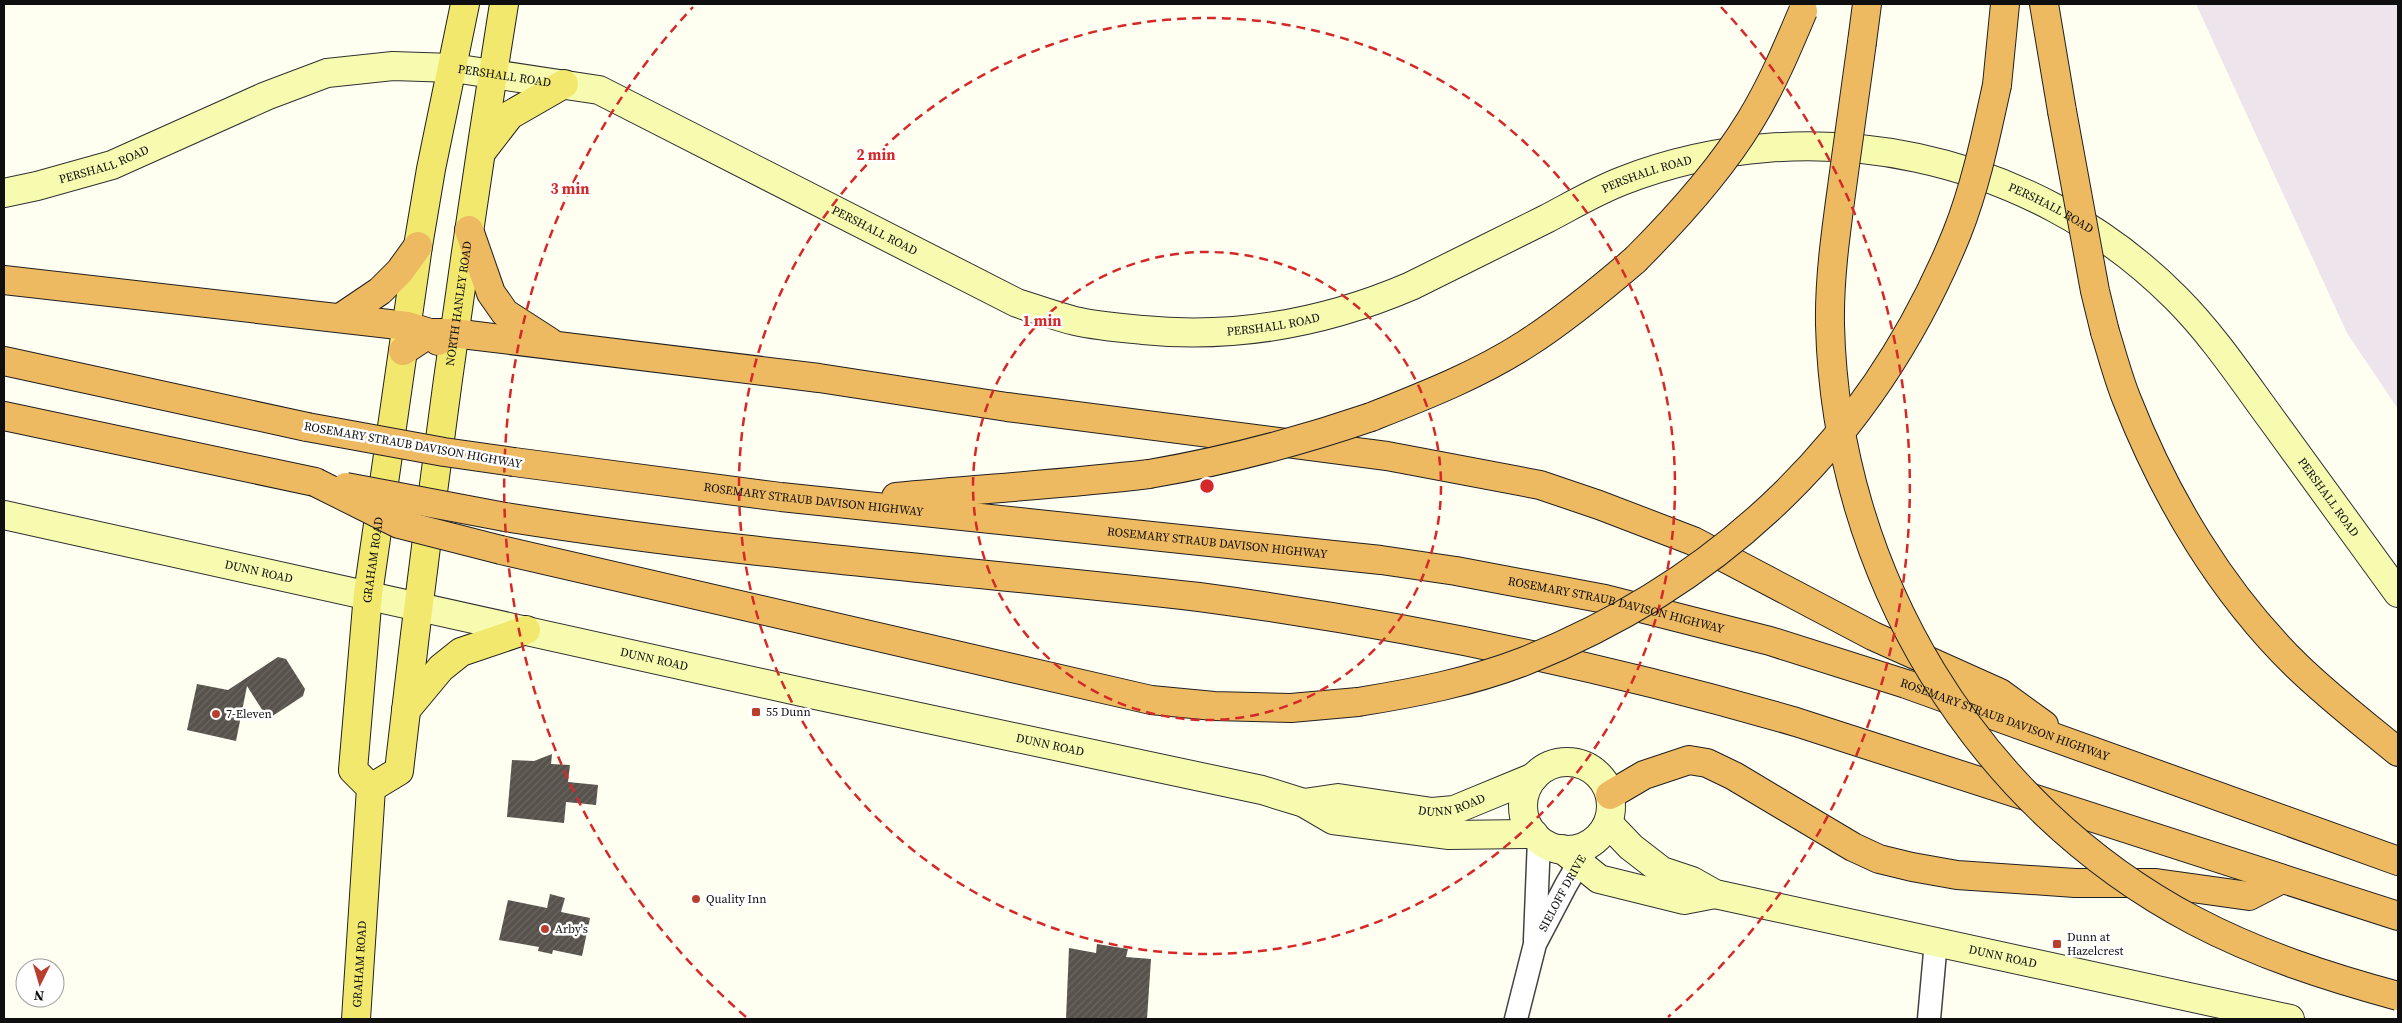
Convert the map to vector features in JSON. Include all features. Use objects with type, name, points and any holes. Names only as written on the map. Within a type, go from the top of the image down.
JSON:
[{"type":"highway","points":[[1868,4],[1836,225],[1830,324],[1833,370],[1839,421],[1850,480],[1868,539],[1918,650],[1949,701],[1989,755],[2028,798],[2074,839],[2131,883],[2193,920],[2248,948],[2295,966],[2398,996]]},
{"type":"highway","points":[[315,482],[399,524],[501,550],[1151,700],[1214,706],[1292,708],[1358,702],[1456,683],[1523,662],[1587,634],[1649,600],[1707,561],[1761,517],[1810,468],[1857,414],[1895,357],[1930,296],[1958,231],[1980,163],[1997,85],[2005,4]]},
{"type":"highway","points":[[2044,4],[2093,282],[2105,332],[2126,398],[2145,444],[2173,499],[2208,557],[2251,614],[2296,666],[2398,752]]},
{"type":"highway","points":[[841,502],[1018,485],[1091,481],[1149,474],[1238,458],[1306,439],[1371,417],[1465,378],[1526,344],[1584,304],[1635,260],[1661,234],[1708,179],[1749,122],[1782,60],[1804,8]]},
{"type":"highway","points":[[468,230],[490,293],[505,312],[556,346]]},
{"type":"highway","points":[[340,318],[380,291],[400,271],[418,246]]},
{"type":"highway","points":[[4,280],[340,318],[429,339],[556,346],[819,378],[1007,407],[1387,456],[1540,485],[1693,541],[1873,636],[2000,693],[2072,745]]},
{"type":"highway","name":"ROSEMARY STRAUB DAVISON HIGHWAY","points":[[4,361],[307,427],[444,452],[639,480],[1353,556],[1524,582],[1605,599],[1770,641],[1906,684],[2398,862]]},
{"type":"highway","points":[[4,416],[315,482],[505,518],[601,533],[1199,597],[1271,607],[1482,644],[1594,668],[1796,722],[2398,916]]},
{"type":"highway","points":[[1610,795],[1644,775],[1690,760],[1707,763],[1751,785],[1853,847],[1879,858],[1912,867],[1976,876],[2075,882],[2156,883],[2250,896],[2282,879]]},
{"type":"main road","name":"NORTH HANLEY ROAD","points":[[417,605],[429,339],[418,246],[431,169],[465,4]]},
{"type":"main road","name":"NORTH HANLEY ROAD","points":[[429,339],[468,230],[504,4]]},
{"type":"main road","points":[[480,153],[510,115],[564,84]]},
{"type":"main road","name":"GRAHAM ROAD","points":[[356,1019],[371,788],[353,770],[368,594],[429,339]]},
{"type":"main road","points":[[371,788],[399,771],[417,605]]},
{"type":"main road","points":[[406,710],[441,668],[462,652],[526,630]]},
{"type":"street","name":"PERSHALL ROAD","points":[[4,193],[37,186],[112,165],[266,96],[327,73],[393,66],[453,68],[599,90],[1016,304],[1076,321],[1177,334],[1244,332],[1336,314],[1376,301],[1411,286],[1622,182],[1695,160],[1755,148],[1828,146],[1892,152],[1957,166],[2026,193],[2098,234],[2150,274],[2204,328],[2398,593]]},
{"type":"street","name":"DUNN ROAD","points":[[4,515],[1262,790],[1304,803],[1332,820],[1449,835],[1631,847],[1662,870],[1692,881],[1715,894],[1936,940],[2290,1019]]},
{"type":"street","points":[[1571,762],[1584,765],[1596,772],[1605,783],[1610,795],[1612,805],[1569,842],[1524,813],[1527,788],[1534,777],[1551,765],[1571,762]]},
{"type":"street","name":"DUNN ROAD","points":[[1304,803],[1338,798],[1432,812],[1454,810],[1534,777]]},
{"type":"street","name":"DUNN ROAD","points":[[1569,842],[1599,879],[1684,900],[1715,894]]},
{"type":"street","name":"SIELOFF DRIVE","points":[[1516,1019],[1536,944],[1569,842]]},
{"type":"street","name":"SIELOFF DRIVE","points":[[1536,944],[1569,842]]},
{"type":"street","points":[[1929,1019],[1936,940]]},
{"type":"shaded area","points":[[2196,4],[2398,4],[2398,409],[2347,333]]},
{"type":"building","points":[[278,657],[286,659],[305,689],[303,696],[268,719],[247,686],[236,741],[187,730],[197,684],[228,690]]},
{"type":"building","points":[[552,754],[551,764],[570,765],[568,782],[598,785],[596,805],[566,802],[564,823],[507,817],[512,760],[534,761]]},
{"type":"building","name":"Arby's","points":[[550,894],[565,898],[561,912],[590,918],[582,956],[553,950],[552,954],[538,951],[539,947],[499,940],[508,900],[547,908]]},
{"type":"building","points":[[1097,944],[1128,949],[1126,957],[1151,959],[1147,1019],[1066,1019],[1069,948],[1096,953]]},
{"type":"place","name":"55 Dunn","points":[[756,712]]},
{"type":"place","name":"7-Eleven","points":[[216,714]]},
{"type":"place","name":"Quality Inn","points":[[696,899]]},
{"type":"place","name":"Arby's","points":[[545,929]]},
{"type":"place","name":"Dunn at Hazelcrest","points":[[2057,944]]}]
